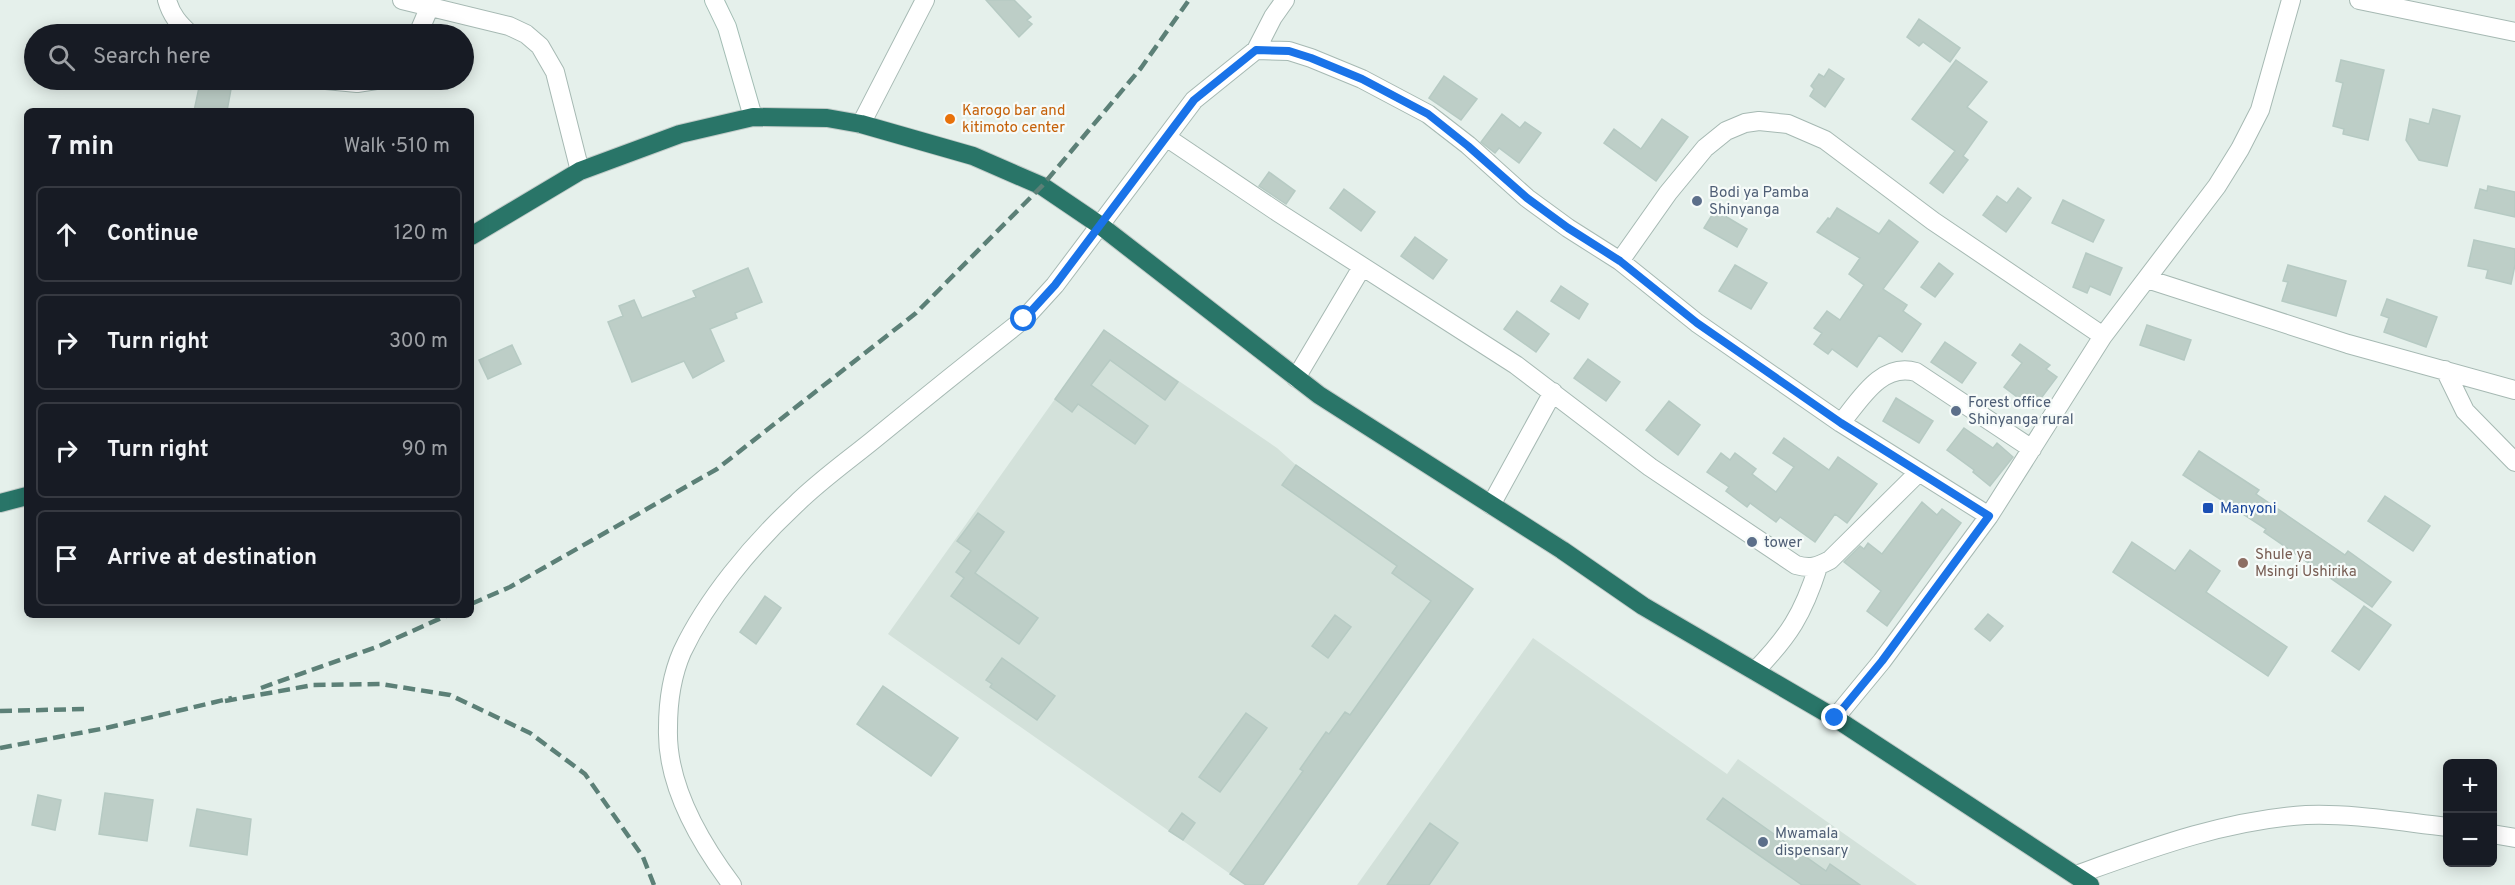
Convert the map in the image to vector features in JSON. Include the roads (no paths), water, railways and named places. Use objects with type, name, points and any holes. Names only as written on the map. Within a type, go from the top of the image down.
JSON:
[{"type":"highway","points":[[474,234],[580,171],[680,134],[753,117],[827,118],[861,124],[930,142],[1009,171],[1042,186],[1101,226],[1319,395],[1562,550],[1643,606],[1835,718],[1990,822],[2083,880]]},
{"type":"highway","points":[[0,503],[24,497]]},
{"type":"street","points":[[167,0],[178,24]]},
{"type":"street","points":[[402,0],[509,26],[526,34],[540,46],[555,72],[580,171]]},
{"type":"street","points":[[714,0],[727,27],[753,117]]},
{"type":"street","points":[[861,124],[925,0]]},
{"type":"street","points":[[732,885],[715,862],[691,818],[674,775],[670,757],[667,730],[674,676],[681,654],[701,615],[733,572],[795,505],[1024,319],[1055,285],[1101,226],[1194,100],[1256,50],[1273,17],[1285,0]]},
{"type":"street","points":[[1835,718],[1882,661],[1989,516],[2103,336],[2217,186],[2260,110],[2291,0]]},
{"type":"street","points":[[2359,0],[2515,32]]},
{"type":"street","points":[[422,24],[430,6]]},
{"type":"street","points":[[1256,50],[1289,51],[1311,58],[1362,79],[1428,114],[1527,198],[1568,228],[1620,261],[1697,323],[1841,423],[1989,516]]},
{"type":"street","points":[[1620,261],[1668,194],[1705,148],[1726,131],[1745,123],[1759,121],[1788,124],[1825,140],[1933,221],[2103,336]]},
{"type":"street","points":[[1166,137],[1362,267],[1516,365],[1621,446],[1722,518],[1796,565],[1806,568],[1818,567],[1830,560],[1918,473]]},
{"type":"street","points":[[1296,378],[1362,267]]},
{"type":"street","points":[[2147,279],[2348,344],[2515,390]]},
{"type":"street","points":[[1841,423],[1883,376],[1895,370],[1906,369],[1916,372],[2032,449]]},
{"type":"street","points":[[2445,370],[2465,411],[2515,462]]},
{"type":"street","points":[[1491,505],[1553,392]]},
{"type":"street","points":[[1755,671],[1790,632],[1806,601],[1818,567]]},
{"type":"street","points":[[2083,880],[2163,844],[2244,824],[2307,815],[2443,826]]},
{"type":"street","points":[[2497,835],[2515,838]]},
{"type":"railway","points":[[474,603],[510,587],[717,469],[916,313],[1042,186],[1141,68],[1189,0]]},
{"type":"railway","points":[[261,688],[379,646],[441,618]]},
{"type":"railway","points":[[225,701],[313,685],[381,684],[450,695],[530,733],[585,774],[643,857],[654,885]]},
{"type":"railway","points":[[0,748],[106,728],[232,698]]},
{"type":"railway","points":[[0,711],[84,709]]},
{"type":"place","name":"Karogo bar and kitimoto center","points":[[950,119]]},
{"type":"place","name":"Bodi ya Pamba Shinyanga","points":[[1697,201]]},
{"type":"place","name":"Forest office Shinyanga rural","points":[[1956,411]]},
{"type":"place","name":"Manyoni","points":[[2208,508]]},
{"type":"place","name":"tower","points":[[1752,542]]},
{"type":"place","name":"Shule ya Msingi Ushirika","points":[[2243,563]]},
{"type":"place","name":"Mwamala dispensary","points":[[1763,842]]}]
